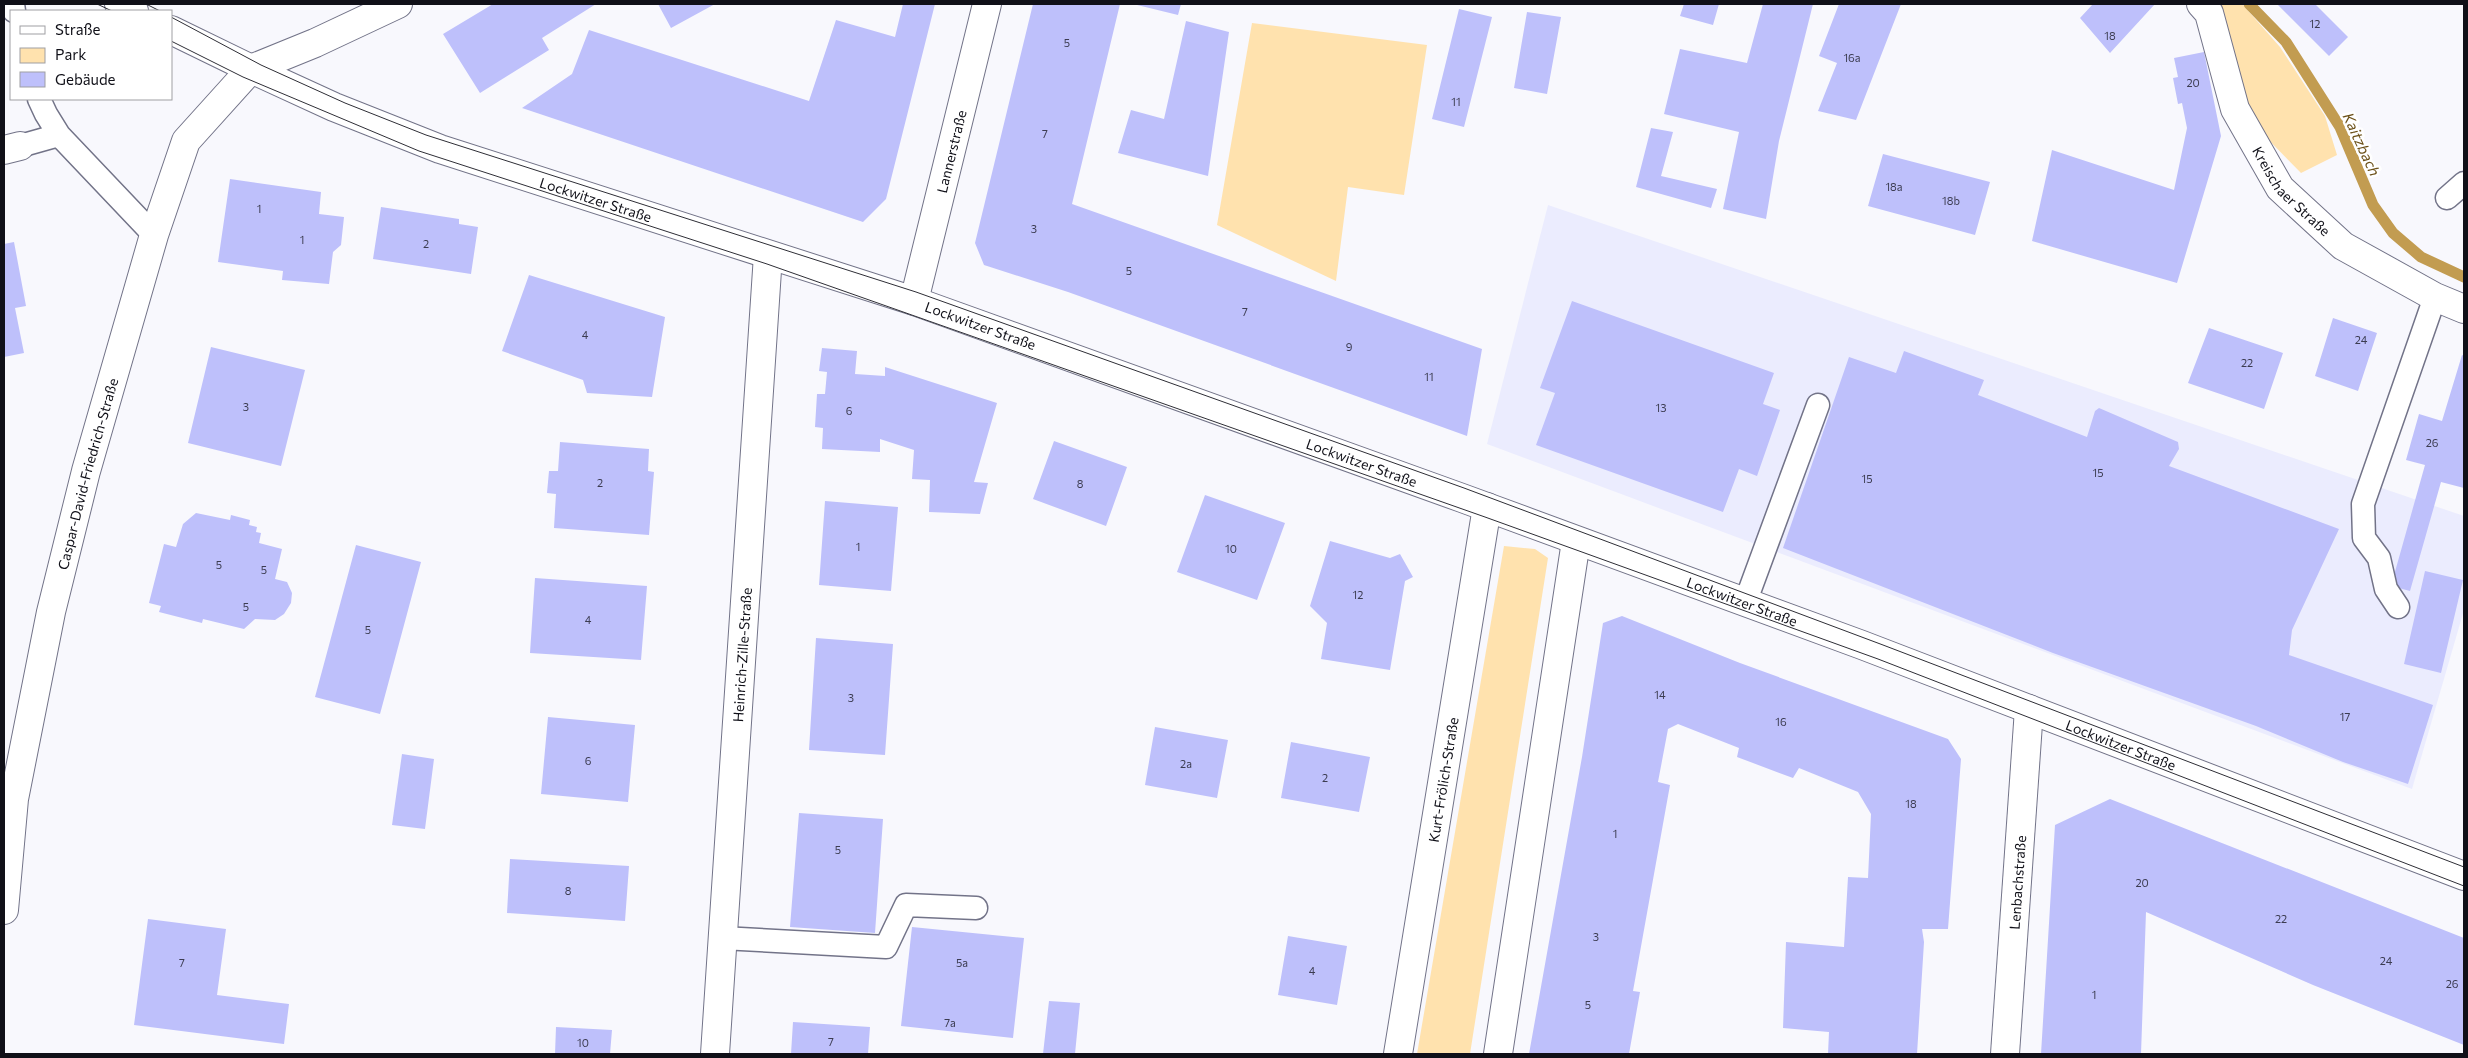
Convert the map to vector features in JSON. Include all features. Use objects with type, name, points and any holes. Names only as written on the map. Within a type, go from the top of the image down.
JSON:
[{"type":"street","points":[[119,4],[132,10]]},
{"type":"street","points":[[251,69],[315,43],[398,4]]},
{"type":"street","name":"Lannerstraße","points":[[914,301],[988,4]]},
{"type":"street","name":"Kreischaer Straße","points":[[2200,4],[2209,14],[2235,109],[2280,188],[2343,246],[2435,297],[2464,309]]},
{"type":"street","name":"Lockwitzer Straße","points":[[172,30],[334,107],[432,146],[914,301],[1862,644],[2464,876]]},
{"type":"street","name":"Caspar-David-Friedrich-Straße","points":[[4,910],[14,799],[51,612],[78,500],[154,236],[186,141],[251,69]]},
{"type":"street","name":"Heinrich-Zille-Straße","points":[[715,1054],[768,255]]},
{"type":"street","name":"Kurt-Frölich-Straße","points":[[1398,1054],[1487,507]]},
{"type":"street","points":[[1498,1054],[1576,541]]},
{"type":"street","name":"Lenbachstraße","points":[[2005,1054],[2028,709]]},
{"type":"lane","points":[[39,100],[58,135],[154,236]]},
{"type":"lane","points":[[12,148],[58,135]]},
{"type":"lane","points":[[2398,607],[2386,589],[2379,558],[2364,538],[2364,504],[2435,297]]},
{"type":"lane","points":[[1745,603],[1818,406]]},
{"type":"lane","points":[[722,938],[886,947],[906,905],[976,908]]},
{"type":"shaded area","points":[[1548,205],[2464,516],[2464,610],[2412,789],[1487,444]]},
{"type":"green space","points":[[2216,4],[2242,4],[2280,47],[2325,116],[2337,155],[2301,173],[2257,128],[2232,64]]},
{"type":"green space","points":[[1252,23],[1427,45],[1404,195],[1348,187],[1336,281],[1217,225]]},
{"type":"green space","points":[[1504,546],[1535,549],[1548,558],[1470,1054],[1417,1054]]},
{"type":"building","points":[[493,4],[596,4],[542,38],[549,50],[480,93],[443,34]]},
{"type":"building","points":[[658,4],[715,4],[671,28]]},
{"type":"building","points":[[903,4],[935,4],[886,199],[863,222],[522,108],[572,74],[589,30],[809,101],[836,20],[895,37]]},
{"type":"building","points":[[1033,4],[1120,4],[1072,204],[1482,349],[1467,436],[1068,292],[984,265],[975,243]]},
{"type":"building","points":[[1133,4],[1181,4],[1178,15]]},
{"type":"building","points":[[1684,4],[1719,4],[1713,25],[1680,16]]},
{"type":"building","points":[[1763,4],[1813,4],[1779,141],[1766,219],[1723,209],[1739,132],[1664,114],[1680,49],[1747,63]]},
{"type":"building","points":[[1839,4],[1901,4],[1856,120],[1818,111],[1837,63],[1819,56]]},
{"type":"building","points":[[2093,4],[2155,4],[2110,53],[2080,18]]},
{"type":"building","points":[[2277,4],[2315,4],[2348,37],[2329,56]]},
{"type":"building","points":[[1459,9],[1492,17],[1464,127],[1432,119]]},
{"type":"building","points":[[1527,12],[1561,17],[1547,94],[1514,88]]},
{"type":"building","points":[[1186,21],[1229,32],[1208,176],[1118,153],[1131,110],[1164,119]]},
{"type":"building","points":[[2204,52],[2221,136],[2177,283],[2032,241],[2052,150],[2174,190],[2187,128],[2182,103],[2178,104],[2173,78],[2178,77],[2174,58]]},
{"type":"building","points":[[1651,128],[1673,132],[1661,176],[1717,189],[1711,208],[1636,187]]},
{"type":"building","points":[[1883,154],[1990,182],[1975,235],[1868,206]]},
{"type":"building","points":[[230,179],[321,192],[319,214],[344,217],[341,245],[333,252],[329,284],[282,280],[283,271],[218,262]]},
{"type":"building","points":[[381,207],[459,219],[459,224],[478,227],[471,274],[373,259]]},
{"type":"building","points":[[14,242],[26,306],[15,308],[24,353],[4,357],[4,244]]},
{"type":"building","points":[[529,275],[665,317],[652,397],[587,393],[583,380],[502,351]]},
{"type":"building","points":[[1572,301],[1774,373],[1763,404],[1780,410],[1757,476],[1739,469],[1723,512],[1536,445],[1555,393],[1540,388]]},
{"type":"building","points":[[2333,318],[2377,333],[2358,391],[2315,376]]},
{"type":"building","points":[[2209,328],[2283,353],[2264,409],[2188,383]]},
{"type":"building","points":[[211,347],[305,370],[281,466],[188,443]]},
{"type":"building","points":[[822,348],[857,351],[855,374],[885,376],[885,367],[997,403],[974,482],[988,483],[980,514],[929,512],[930,480],[912,479],[914,450],[880,439],[880,452],[822,449],[823,428],[815,427],[817,394],[825,394],[827,372],[819,371]]},
{"type":"building","points":[[1904,351],[1984,380],[1978,395],[2087,437],[2095,411],[2099,408],[2178,442],[2179,449],[2169,466],[2339,529],[2292,630],[2289,655],[2433,705],[2408,784],[2343,762],[2256,726],[2053,653],[1783,548],[1849,357],[1896,373]]},
{"type":"building","points":[[2462,355],[2464,356],[2464,488],[2441,482],[2410,591],[2391,586],[2425,465],[2406,460],[2419,414],[2442,421]]},
{"type":"building","points":[[1054,441],[1127,467],[1106,526],[1033,499]]},
{"type":"building","points":[[560,442],[649,449],[648,471],[654,472],[649,535],[554,528],[556,494],[547,493],[549,471],[558,471]]},
{"type":"building","points":[[1205,495],[1285,523],[1257,600],[1177,572]]},
{"type":"building","points":[[825,501],[898,507],[891,591],[819,585]]},
{"type":"building","points":[[196,513],[230,520],[231,515],[250,520],[249,525],[257,527],[256,532],[261,533],[259,543],[282,549],[275,579],[287,582],[292,593],[291,603],[284,614],[275,620],[255,619],[244,629],[203,619],[202,623],[159,612],[161,606],[149,603],[164,544],[176,547],[183,524]]},
{"type":"building","points":[[1330,541],[1390,558],[1400,554],[1413,577],[1405,581],[1390,670],[1321,659],[1327,623],[1310,606]]},
{"type":"building","points":[[356,545],[421,562],[380,714],[315,697]]},
{"type":"building","points":[[2425,571],[2463,580],[2441,673],[2404,664]]},
{"type":"building","points":[[535,578],[647,586],[641,660],[530,653]]},
{"type":"building","points":[[1622,616],[1740,663],[1948,739],[1961,759],[1948,929],[1922,929],[1924,942],[1917,1054],[1828,1054],[1829,1032],[1783,1028],[1786,942],[1844,947],[1848,877],[1868,878],[1871,814],[1858,792],[1799,768],[1793,778],[1737,757],[1739,748],[1678,724],[1668,729],[1658,782],[1670,785],[1633,991],[1640,992],[1629,1054],[1529,1054],[1582,757],[1603,623]]},
{"type":"building","points":[[816,638],[893,644],[885,755],[809,750]]},
{"type":"building","points":[[548,717],[635,725],[628,802],[541,794]]},
{"type":"building","points":[[1155,727],[1228,740],[1217,798],[1145,785]]},
{"type":"building","points":[[1291,742],[1370,757],[1359,812],[1281,798]]},
{"type":"building","points":[[402,754],[434,759],[425,829],[392,825]]},
{"type":"building","points":[[2110,799],[2464,938],[2464,1045],[2313,985],[2146,912],[2141,1054],[2041,1054],[2055,825]]},
{"type":"building","points":[[799,813],[883,819],[875,933],[790,927]]},
{"type":"building","points":[[510,859],[629,866],[625,921],[507,913]]},
{"type":"building","points":[[148,919],[226,929],[217,995],[289,1004],[284,1044],[134,1025]]},
{"type":"building","points":[[912,927],[1024,938],[1013,1038],[901,1026]]},
{"type":"building","points":[[1288,936],[1347,946],[1337,1005],[1278,995]]},
{"type":"building","points":[[1049,1001],[1080,1003],[1075,1054],[1043,1054]]},
{"type":"building","points":[[793,1022],[870,1027],[868,1054],[791,1054]]},
{"type":"building","points":[[556,1027],[612,1030],[610,1054],[555,1054]]},
{"type":"waterway","name":"Kaitzbach","points":[[2249,4],[2286,42],[2340,127],[2373,205],[2393,233],[2421,257],[2464,277]]},
{"type":"tram line","points":[[97,4],[110,10]]},
{"type":"tram line","points":[[146,4],[158,10]]},
{"type":"tram line","points":[[172,18],[261,65],[345,103],[426,135],[916,292],[1464,488],[1883,645],[2464,867]]},
{"type":"tram line","points":[[172,42],[243,77],[419,151],[767,264],[1485,517],[1878,659],[2464,886]]}]
